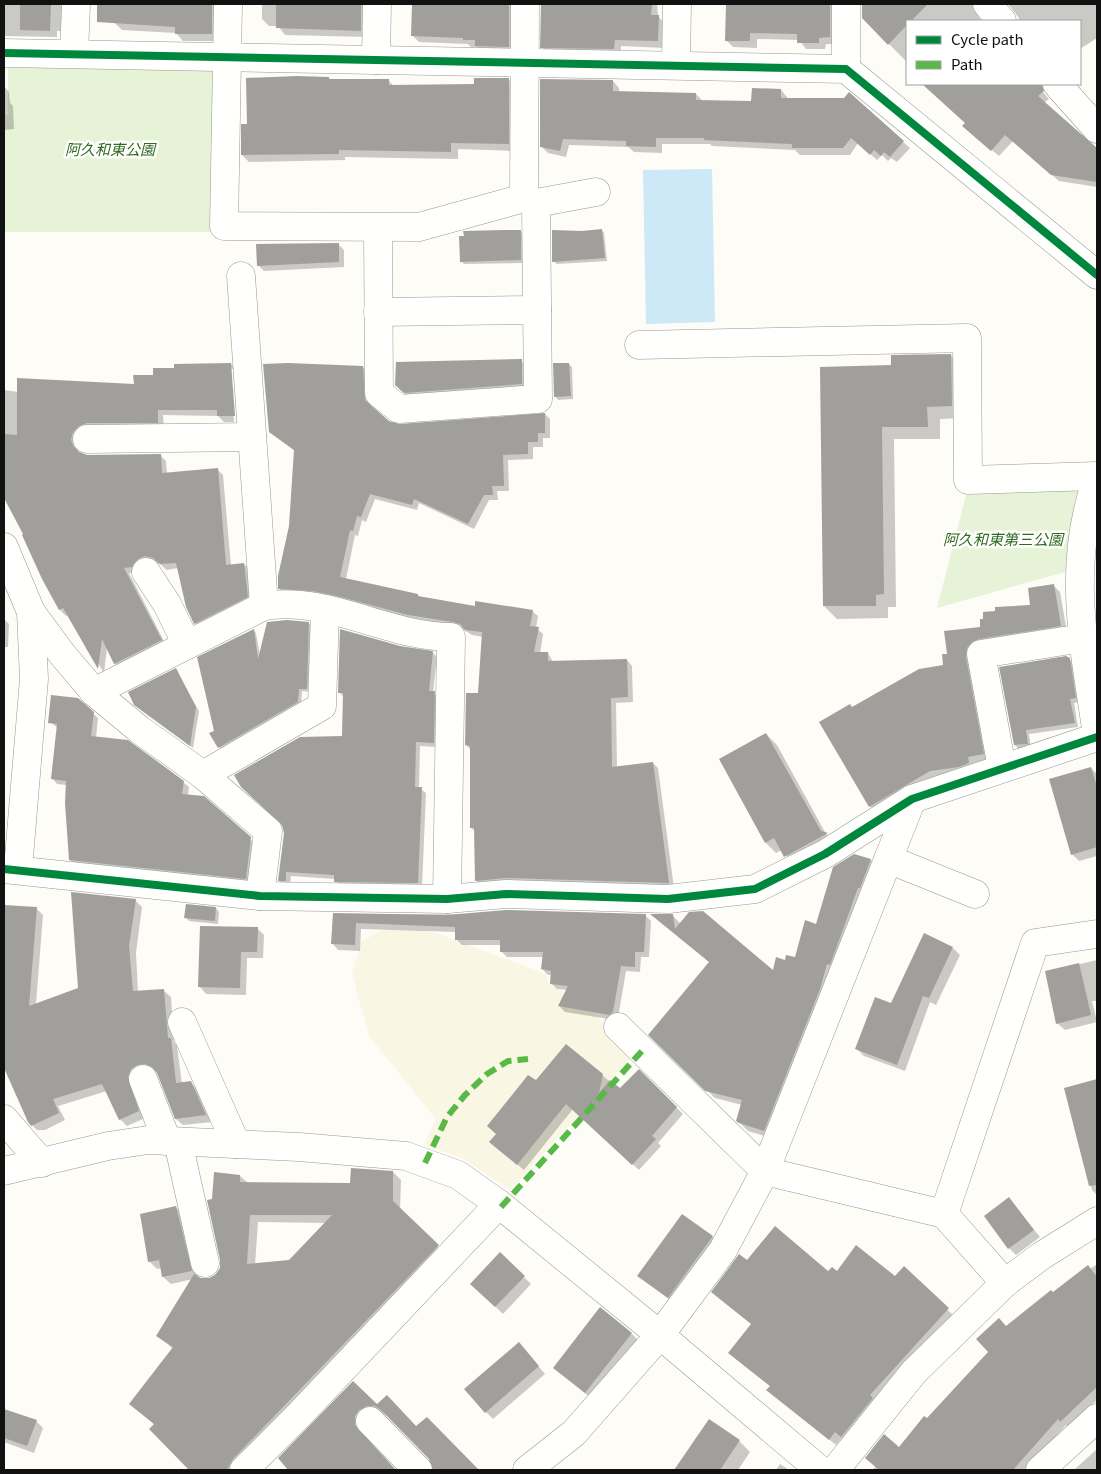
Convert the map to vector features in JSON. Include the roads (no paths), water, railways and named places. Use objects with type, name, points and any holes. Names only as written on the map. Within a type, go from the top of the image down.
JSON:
[{"type":"street","points":[[74,54],[76,4]]},
{"type":"street","points":[[228,4],[224,226],[419,227],[530,201],[596,192]]},
{"type":"street","points":[[376,60],[377,4]]},
{"type":"street","points":[[378,228],[379,393],[400,409],[538,399],[537,310],[524,62],[525,4]]},
{"type":"street","points":[[676,65],[677,4]]},
{"type":"street","points":[[846,4],[846,69]]},
{"type":"street","points":[[987,4],[1001,20]]},
{"type":"street","points":[[4,53],[846,69],[1097,275]]},
{"type":"street","points":[[1058,85],[1097,130]]},
{"type":"street","points":[[240,276],[264,606]]},
{"type":"street","points":[[378,312],[537,310]]},
{"type":"street","points":[[31,612],[34,679],[11,869],[260,896],[447,899],[506,894],[668,899],[755,889],[825,854],[912,799],[1097,736],[1083,638],[1080,553],[1088,504],[1097,477],[968,480],[967,338],[639,345]]},
{"type":"street","points":[[88,439],[252,437]]},
{"type":"street","points":[[4,547],[31,612],[62,654],[94,692],[140,730],[203,775],[268,831],[260,896]]},
{"type":"street","points":[[146,572],[168,604],[187,645]]},
{"type":"street","points":[[94,692],[264,606],[284,602],[325,610],[427,637],[451,637],[447,899]]},
{"type":"street","points":[[203,775],[322,706],[325,610]]},
{"type":"street","points":[[1002,768],[981,654],[1083,638]]},
{"type":"street","points":[[526,1470],[574,1433],[660,1336],[724,1250],[765,1171],[912,799]]},
{"type":"street","points":[[888,859],[975,894]]},
{"type":"street","points":[[944,1214],[1035,943],[1097,934]]},
{"type":"street","points":[[182,1022],[236,1144]]},
{"type":"street","points":[[618,1027],[765,1171],[944,1214],[1005,1283]]},
{"type":"street","points":[[143,1079],[173,1141],[205,1264]]},
{"type":"street","points":[[4,1118],[42,1163]]},
{"type":"street","points":[[4,1171],[108,1146],[148,1140],[406,1156],[458,1175],[499,1204],[820,1470]]},
{"type":"street","points":[[244,1470],[300,1414],[499,1204]]},
{"type":"street","points":[[835,1470],[914,1372],[1005,1283],[1041,1256],[1097,1222]]},
{"type":"street","points":[[1040,1470],[1097,1418]]},
{"type":"street","points":[[370,1421],[418,1470]]},
{"type":"water","points":[[712,169],[715,322],[646,324],[643,170]]},
{"type":"park label","name":"阿久和東公園","points":[[110,150]]},
{"type":"park label","name":"阿久和東第三公園","points":[[1003,540]]}]
